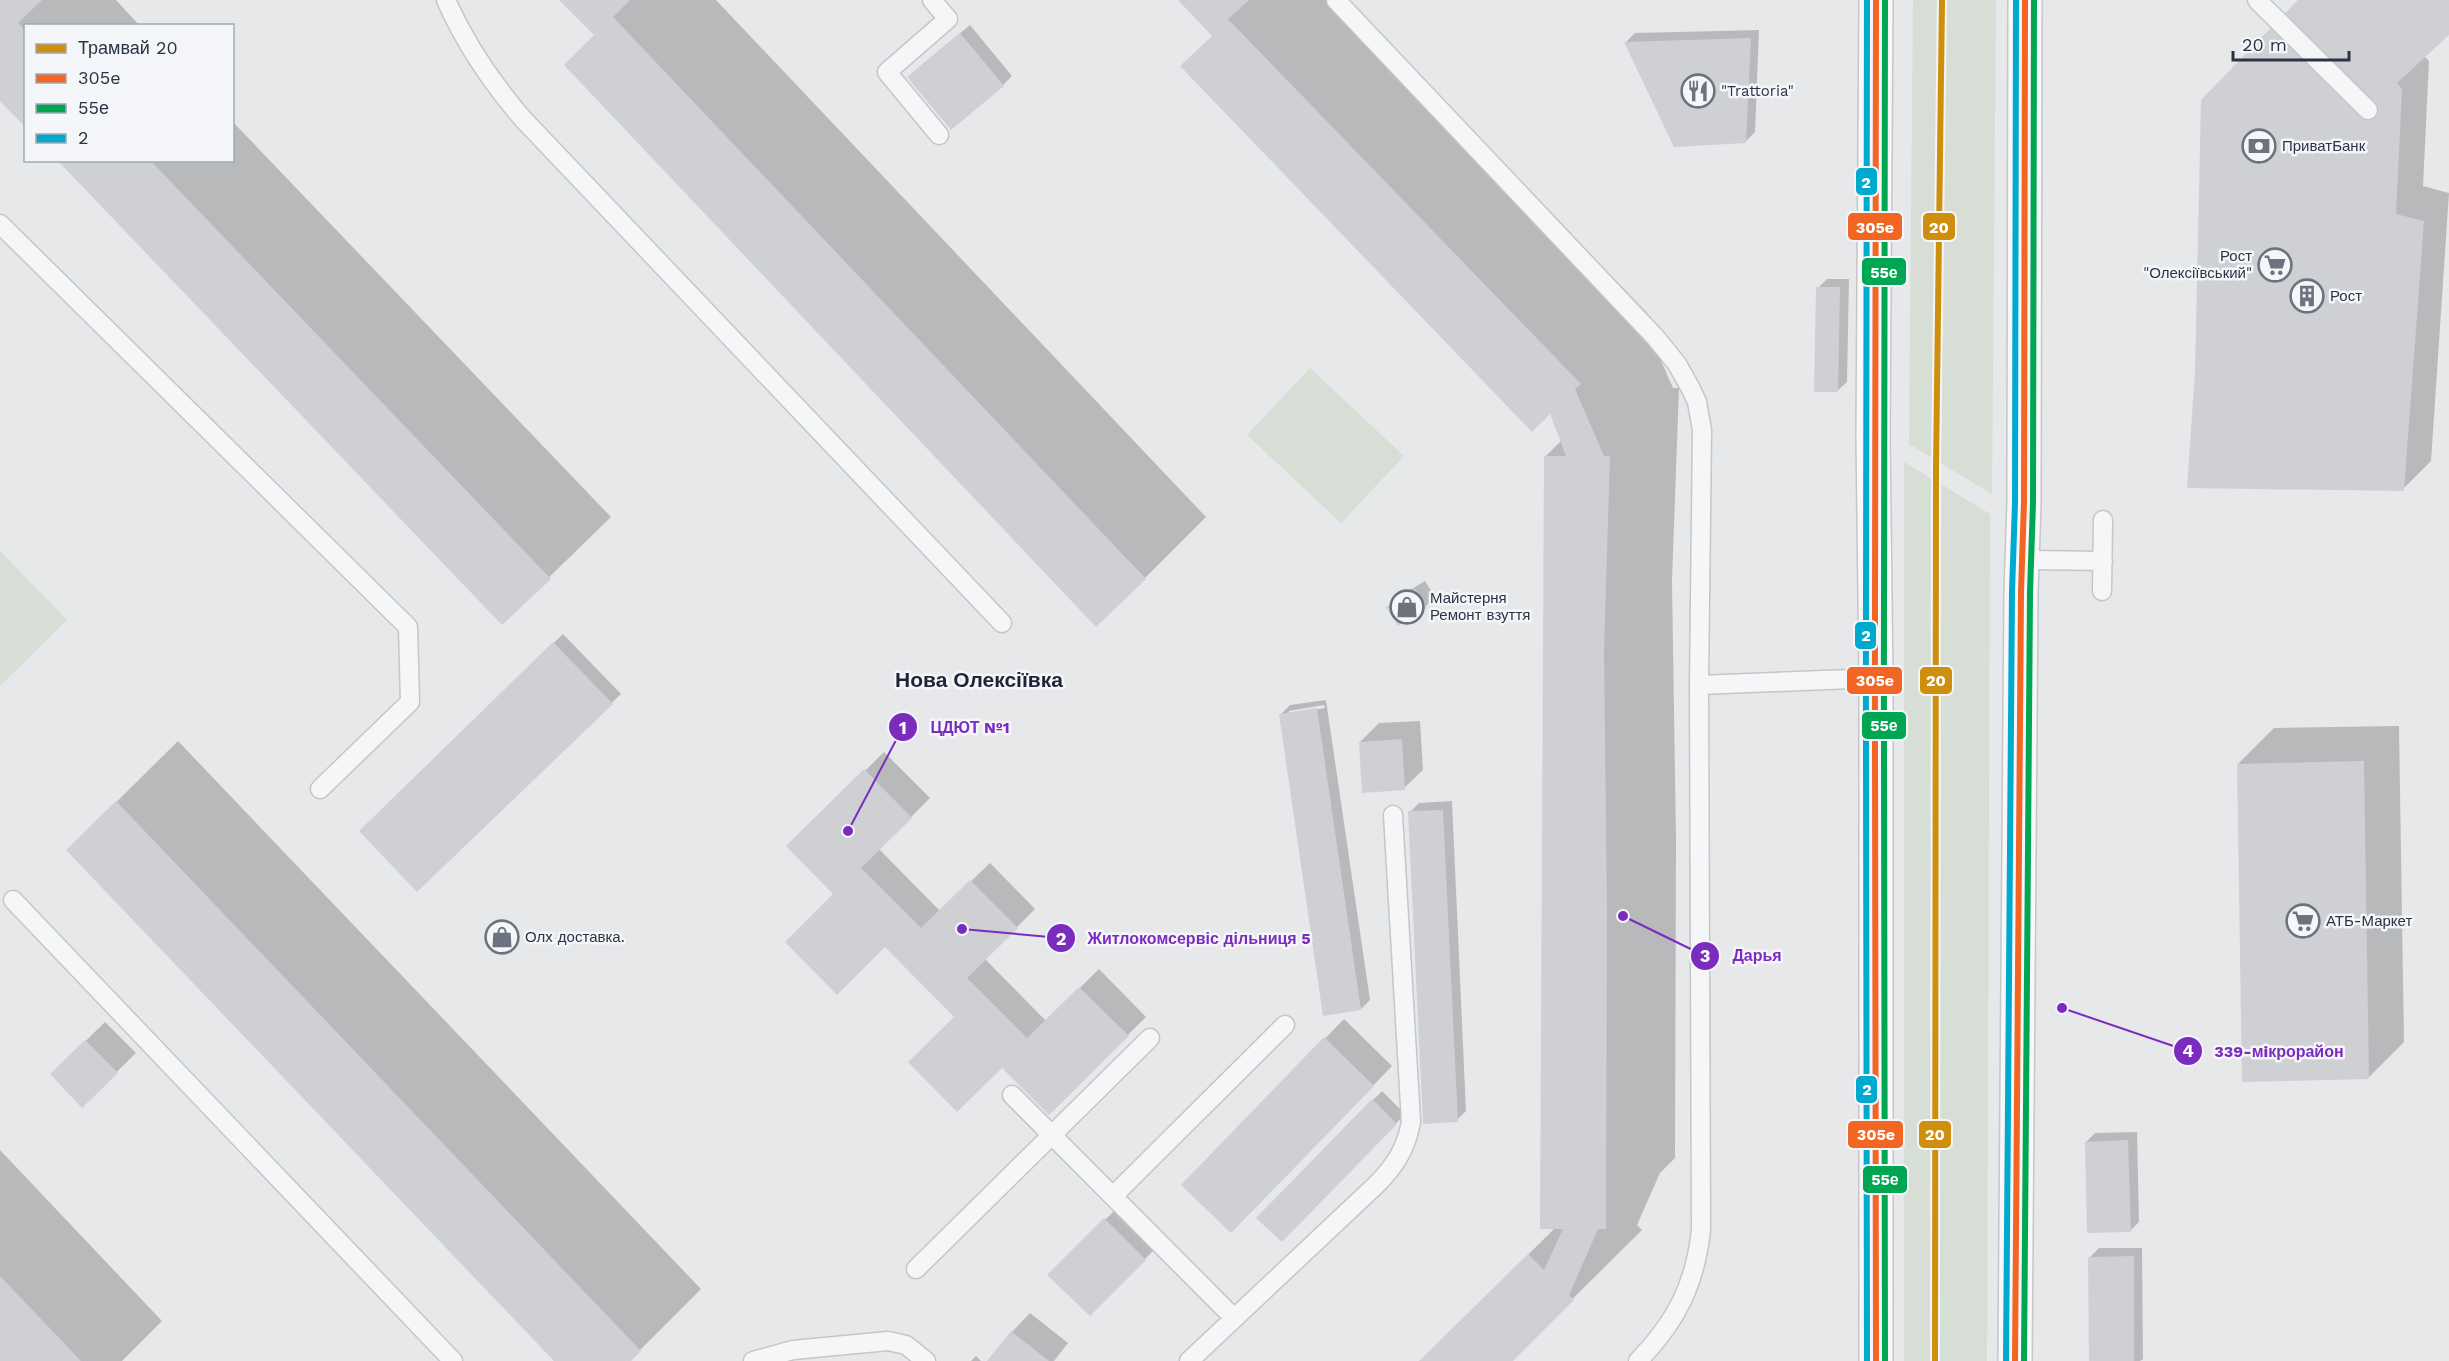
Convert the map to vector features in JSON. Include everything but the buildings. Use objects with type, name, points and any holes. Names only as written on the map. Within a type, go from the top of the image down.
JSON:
[{"type":"main road","points":[[1876,0],[1873,436],[1876,678],[1876,1361]]},
{"type":"main road","points":[[2015,1361],[2022,560],[2025,491],[2025,0]]},
{"type":"lane","points":[[446,0],[454,19],[488,76],[523,119],[1002,623]]},
{"type":"lane","points":[[932,0],[948,19],[887,72],[939,135]]},
{"type":"lane","points":[[1336,0],[1656,338],[1677,364],[1697,402],[1702,430],[1699,685],[1701,1230],[1696,1266],[1683,1300],[1656,1342],[1638,1361]]},
{"type":"lane","points":[[2257,0],[2368,110]]},
{"type":"lane","points":[[0,224],[408,627],[410,702],[320,789]]},
{"type":"lane","points":[[2102,591],[2103,520]]},
{"type":"lane","points":[[2022,560],[2103,561]]},
{"type":"lane","points":[[1699,685],[1876,678]]},
{"type":"lane","points":[[1189,1361],[1390,1171],[1402,1154],[1411,1122],[1393,815]]},
{"type":"lane","points":[[13,900],[453,1361]]},
{"type":"lane","points":[[1113,1196],[1285,1026]]},
{"type":"lane","points":[[916,1269],[1150,1038]]},
{"type":"lane","points":[[1012,1095],[1233,1317]]},
{"type":"lane","points":[[753,1361],[794,1350],[888,1341],[906,1345],[926,1361]]},
{"type":"shaded area","points":[[1913,0],[1996,0],[1992,494],[1909,444]]},
{"type":"shaded area","points":[[1310,368],[1404,456],[1341,523],[1247,435]]},
{"type":"shaded area","points":[[1904,462],[1990,514],[1987,1361],[1904,1361]]},
{"type":"shaded area","points":[[0,551],[67,620],[0,686]]},
{"type":"tram line","name":"20","points":[[1935,1361],[1936,468],[1942,0]]},
{"type":"transit line","name":"2","points":[[1867,0],[1867,1361]]},
{"type":"transit line","name":"305e","points":[[1876,0],[1876,1361]]},
{"type":"transit line","name":"55е","points":[[1885,0],[1885,1361]]},
{"type":"transit line","name":"2","points":[[2006,1361],[2012,592],[2015,503],[2016,0]]},
{"type":"transit line","name":"305e","points":[[2015,1361],[2021,592],[2024,503],[2025,0]]},
{"type":"transit line","name":"55е","points":[[2024,1361],[2030,592],[2033,503],[2034,0]]},
{"type":"place","name":"\"Trattoria\"","points":[[1698,91]]},
{"type":"place","name":"ПриватБанк","points":[[2259,146]]},
{"type":"place","name":"Рост \"Олексіївський\"","points":[[2275,265]]},
{"type":"place","name":"Рост","points":[[2307,296]]},
{"type":"place","name":"Майстерня Ремонт взуття","points":[[1407,607]]},
{"type":"place","name":"ЦДЮТ №1","points":[[848,831]]},
{"type":"place","name":"Дарья","points":[[1623,916]]},
{"type":"place","name":"АТБ-Маркет","points":[[2303,921]]},
{"type":"place","name":"Житлокомсервіс дільниця 5","points":[[962,929]]},
{"type":"place","name":"Олх доставка.","points":[[502,937]]},
{"type":"place","name":"339-мiкрорайон","points":[[2062,1008]]},
{"type":"district","name":"Нова Олексіївка","points":[[979,680]]}]
